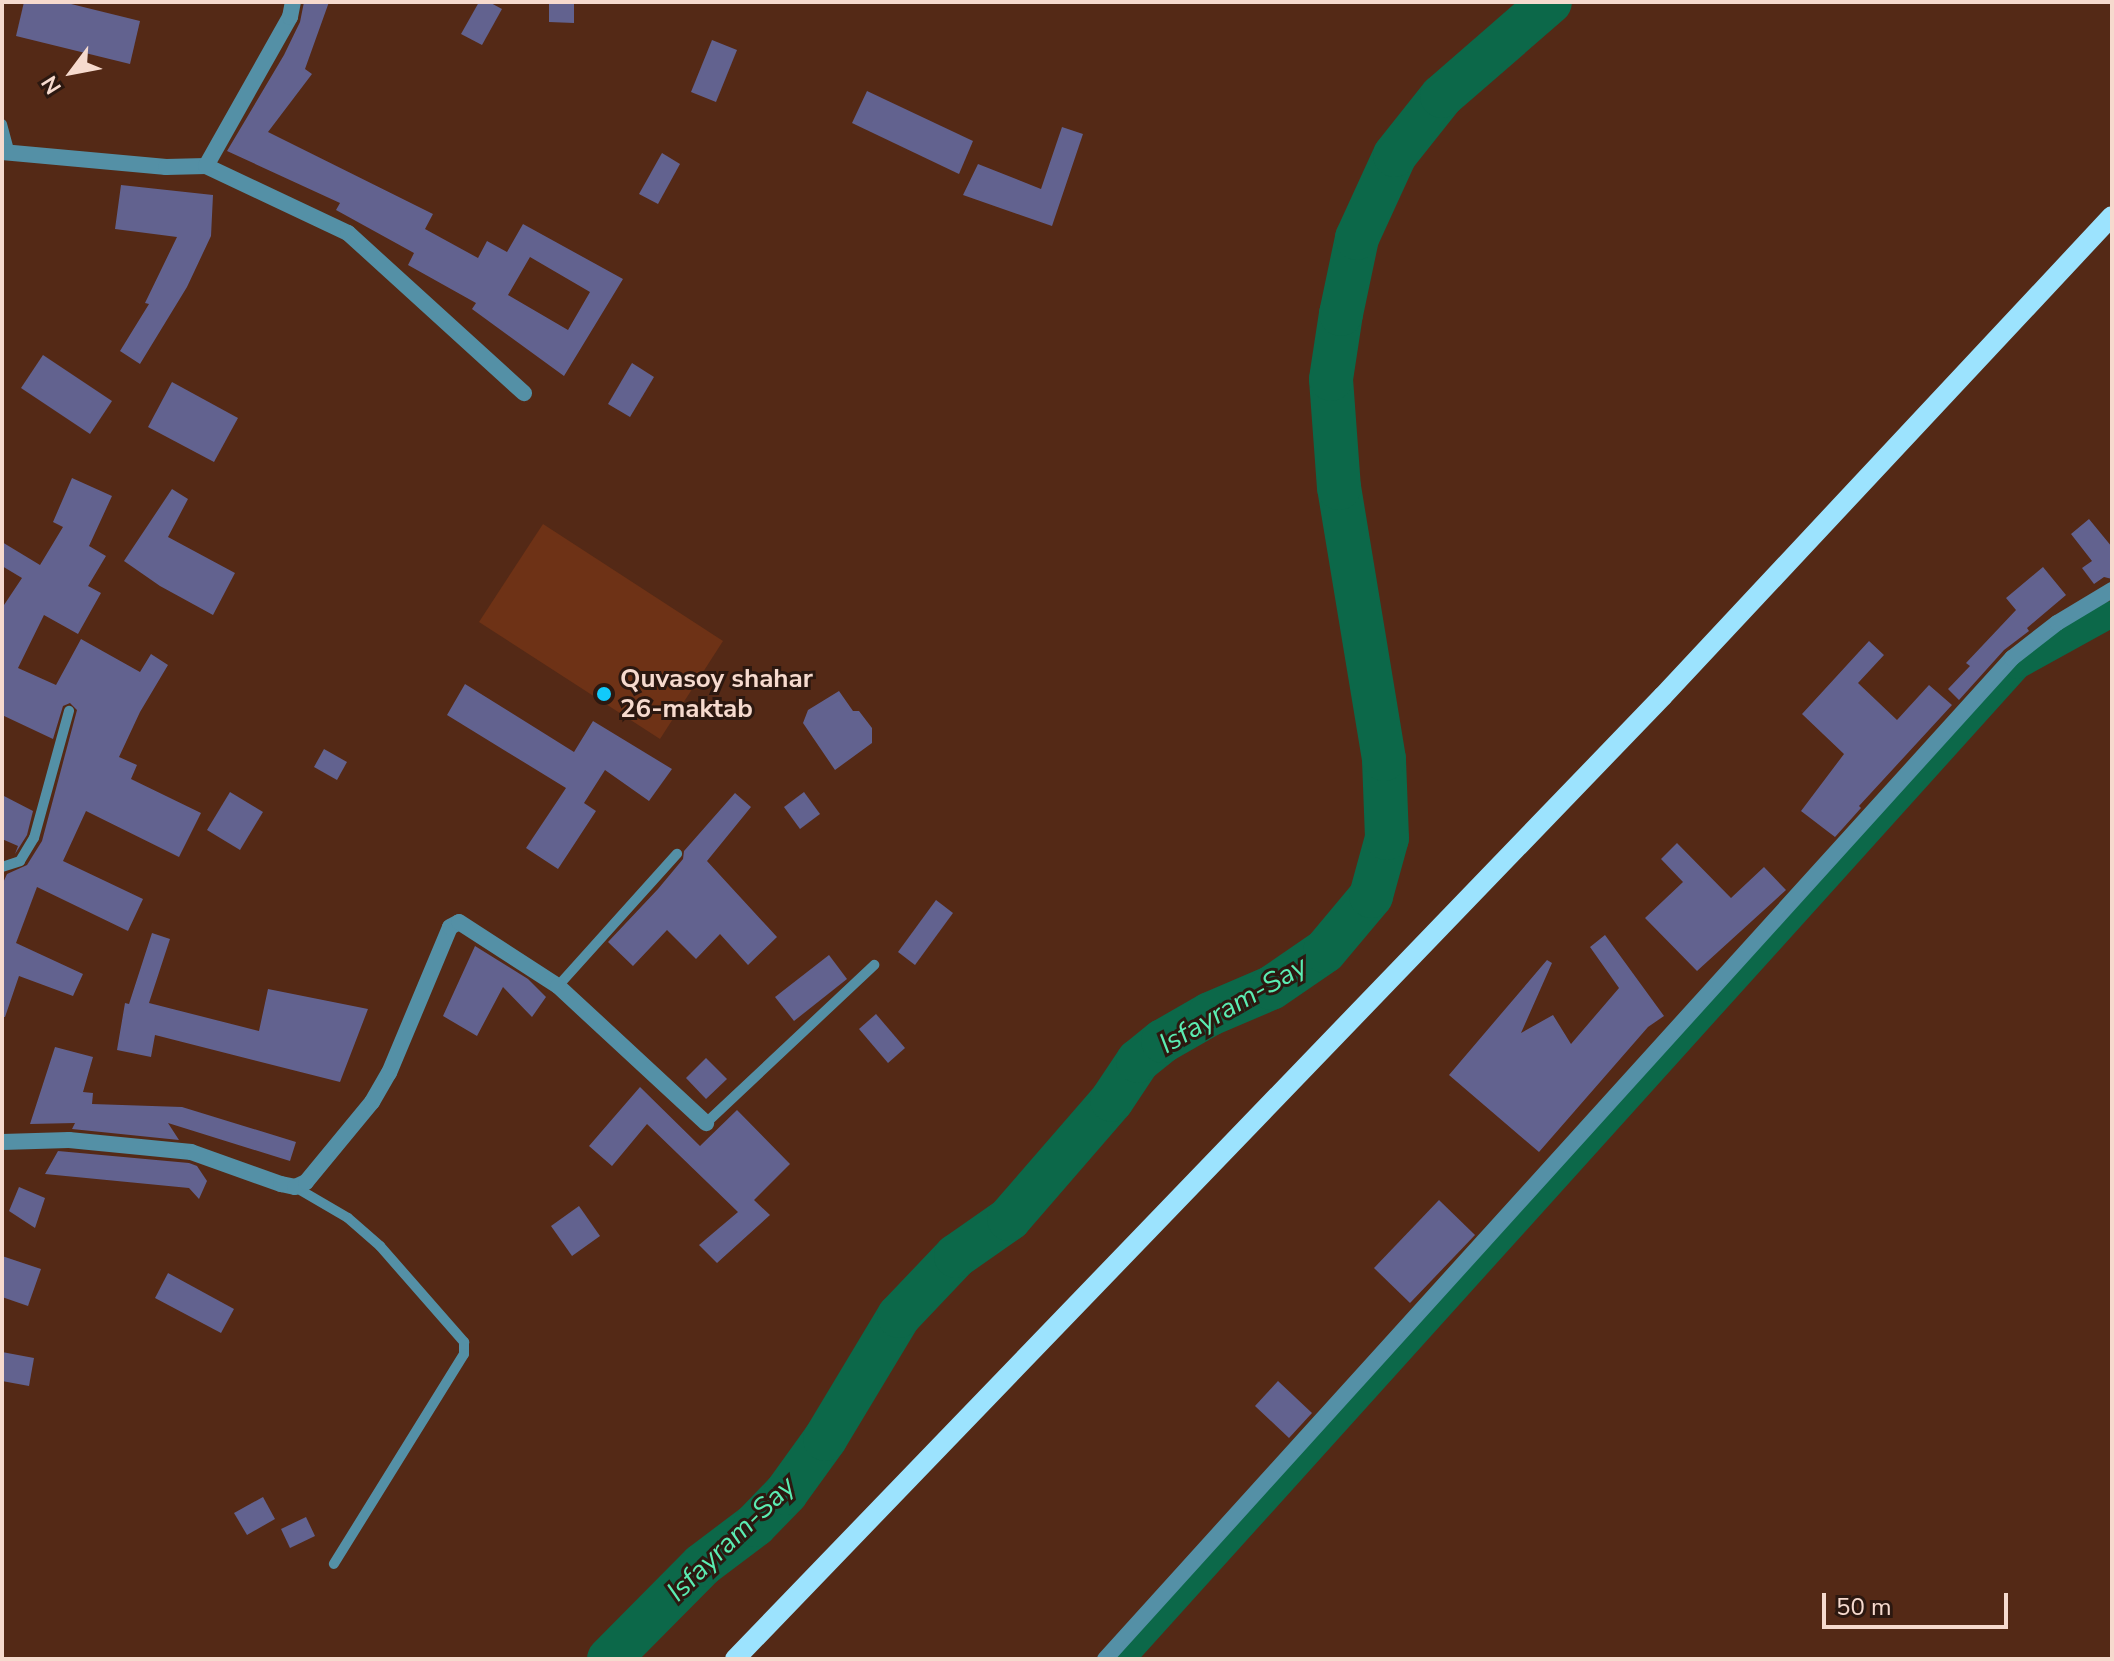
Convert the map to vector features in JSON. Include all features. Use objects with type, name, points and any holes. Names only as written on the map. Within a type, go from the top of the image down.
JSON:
[{"type":"main road","points":[[735,1659],[1652,708],[2112,216]]},
{"type":"street","points":[[206,166],[290,17],[293,2]]},
{"type":"street","points":[[6,153],[166,167],[206,166],[348,233],[524,393]]},
{"type":"street","points":[[1105,1659],[2012,658],[2057,623],[2112,590]]},
{"type":"street","points":[[2,1142],[69,1140],[191,1152],[295,1187],[306,1182],[372,1102],[389,1073],[450,927],[459,922],[476,930],[558,986],[706,1123]]},
{"type":"lane","points":[[2,124],[6,153]]},
{"type":"lane","points":[[2,867],[20,861],[34,838],[69,711]]},
{"type":"lane","points":[[558,986],[677,854]]},
{"type":"lane","points":[[706,1123],[874,965]]},
{"type":"lane","points":[[295,1187],[348,1218],[380,1246],[464,1342],[464,1354],[334,1564]]},
{"type":"shaded area","points":[[543,524],[723,641],[660,739],[479,622]]},
{"type":"building","points":[[24,2],[63,2],[140,21],[130,64],[16,36]]},
{"type":"building","points":[[304,2],[329,2],[305,69],[312,74],[268,132],[433,214],[425,229],[478,258],[487,241],[507,252],[523,224],[623,279],[564,376],[472,309],[476,303],[408,265],[414,253],[336,210],[340,203],[227,151],[300,22]],"holes":[[[530,257],[590,292],[568,330],[508,295]]]},
{"type":"building","points":[[479,2],[489,2],[502,9],[482,45],[461,34]]},
{"type":"building","points":[[549,2],[574,2],[574,23],[549,22]]},
{"type":"building","points":[[712,40],[737,50],[716,102],[691,92]]},
{"type":"building","points":[[867,91],[973,141],[959,174],[852,123]]},
{"type":"building","points":[[1062,127],[1083,134],[1052,226],[963,195],[978,164],[1041,189]]},
{"type":"building","points":[[662,153],[680,164],[658,204],[639,194]]},
{"type":"building","points":[[121,185],[213,195],[211,236],[187,287],[140,364],[120,351],[149,304],[145,303],[177,237],[115,229]]},
{"type":"building","points":[[43,355],[112,401],[90,434],[21,388]]},
{"type":"building","points":[[632,363],[654,377],[630,417],[608,404]]},
{"type":"building","points":[[172,382],[238,418],[214,462],[148,427]]},
{"type":"building","points":[[72,478],[112,496],[89,546],[106,556],[88,586],[101,593],[78,634],[44,615],[18,668],[56,685],[81,639],[140,672],[151,654],[168,665],[140,712],[119,757],[137,765],[131,779],[201,813],[179,857],[86,811],[63,861],[143,899],[128,931],[37,887],[16,943],[83,974],[73,996],[19,976],[5,1017],[2,1017],[2,885],[7,874],[27,865],[42,841],[77,710],[70,703],[63,706],[53,739],[2,715],[2,608],[22,578],[2,566],[2,542],[40,565],[63,527],[53,522]]},
{"type":"building","points":[[172,489],[188,499],[168,537],[235,573],[213,615],[160,586],[124,561]]},
{"type":"building","points":[[2089,519],[2112,547],[2112,579],[2104,577],[2094,584],[2082,568],[2092,561],[2071,534]]},
{"type":"building","points":[[2043,567],[2066,595],[2004,650],[1959,700],[1948,689],[1970,666],[1966,663],[2016,610],[2006,598]]},
{"type":"building","points":[[1869,641],[1884,655],[1858,683],[1897,720],[1929,685],[1952,705],[1859,806],[1861,808],[1835,837],[1801,811],[1844,754],[1802,714]]},
{"type":"building","points":[[465,684],[574,752],[593,721],[672,769],[649,801],[605,770],[584,803],[596,811],[558,869],[526,848],[566,788],[447,715]]},
{"type":"building","points":[[839,691],[853,711],[859,711],[872,728],[872,743],[835,770],[803,723],[808,710]]},
{"type":"building","points":[[324,749],[347,762],[337,780],[314,767]]},
{"type":"building","points":[[230,792],[263,812],[240,850],[207,830]]},
{"type":"building","points":[[804,792],[820,814],[800,829],[784,807]]},
{"type":"building","points":[[735,793],[751,807],[707,861],[777,937],[748,965],[720,934],[696,959],[667,930],[633,966],[608,942],[658,889],[683,859],[684,851]]},
{"type":"building","points":[[2,795],[33,811],[27,835],[15,854],[18,846],[2,839]]},
{"type":"building","points":[[1677,843],[1731,898],[1764,867],[1786,890],[1697,971],[1645,918],[1683,882],[1661,859]]},
{"type":"building","points":[[936,900],[953,913],[915,965],[898,952]]},
{"type":"building","points":[[152,933],[170,939],[149,1003],[259,1031],[268,989],[368,1009],[340,1082],[155,1035],[151,1057],[117,1050],[125,1003],[129,1004]]},
{"type":"building","points":[[1605,935],[1664,1016],[1648,1027],[1539,1152],[1449,1075],[1547,960],[1552,963],[1521,1033],[1553,1015],[1571,1044],[1619,988],[1590,947]]},
{"type":"building","points":[[475,946],[528,979],[546,997],[532,1017],[503,987],[477,1036],[443,1016]]},
{"type":"building","points":[[829,955],[847,979],[794,1021],[775,997]]},
{"type":"building","points":[[876,1014],[905,1048],[888,1063],[859,1029]]},
{"type":"building","points":[[55,1047],[93,1057],[83,1092],[93,1093],[92,1104],[182,1107],[296,1142],[290,1161],[168,1123],[179,1140],[72,1129],[75,1123],[30,1124]]},
{"type":"building","points":[[706,1058],[727,1079],[706,1099],[686,1078]]},
{"type":"building","points":[[640,1087],[700,1146],[737,1110],[790,1164],[754,1200],[770,1215],[717,1263],[699,1245],[738,1212],[647,1124],[612,1166],[589,1146]]},
{"type":"building","points":[[58,1151],[189,1163],[197,1166],[207,1181],[199,1199],[189,1188],[45,1174]]},
{"type":"building","points":[[19,1187],[45,1198],[35,1228],[9,1211]]},
{"type":"building","points":[[1439,1200],[1475,1235],[1410,1303],[1374,1268]]},
{"type":"building","points":[[579,1206],[600,1236],[572,1256],[551,1226]]},
{"type":"building","points":[[2,1256],[41,1269],[28,1306],[2,1297]]},
{"type":"building","points":[[168,1273],[234,1309],[221,1333],[155,1298]]},
{"type":"building","points":[[2,1352],[34,1358],[29,1386],[2,1381]]},
{"type":"building","points":[[1278,1381],[1312,1413],[1289,1438],[1255,1406]]},
{"type":"building","points":[[263,1497],[275,1519],[247,1535],[234,1513]]},
{"type":"building","points":[[306,1517],[315,1536],[290,1548],[281,1529]]},
{"type":"waterway","name":"Isfayram-Say","points":[[609,1659],[702,1565],[755,1525],[786,1493],[825,1439],[899,1316],[956,1256],[1009,1219],[1112,1100],[1138,1061],[1163,1041],[1210,1014],[1271,988],[1325,951],[1371,896],[1387,838],[1384,759],[1339,488],[1331,379],[1341,314],[1357,238],[1395,155],[1442,96],[1550,2]]},
{"type":"waterway","points":[[1122,1659],[2018,666],[2112,614]]},
{"type":"place","name":"Quvasoy shahar 26-maktab","points":[[604,694]]}]
